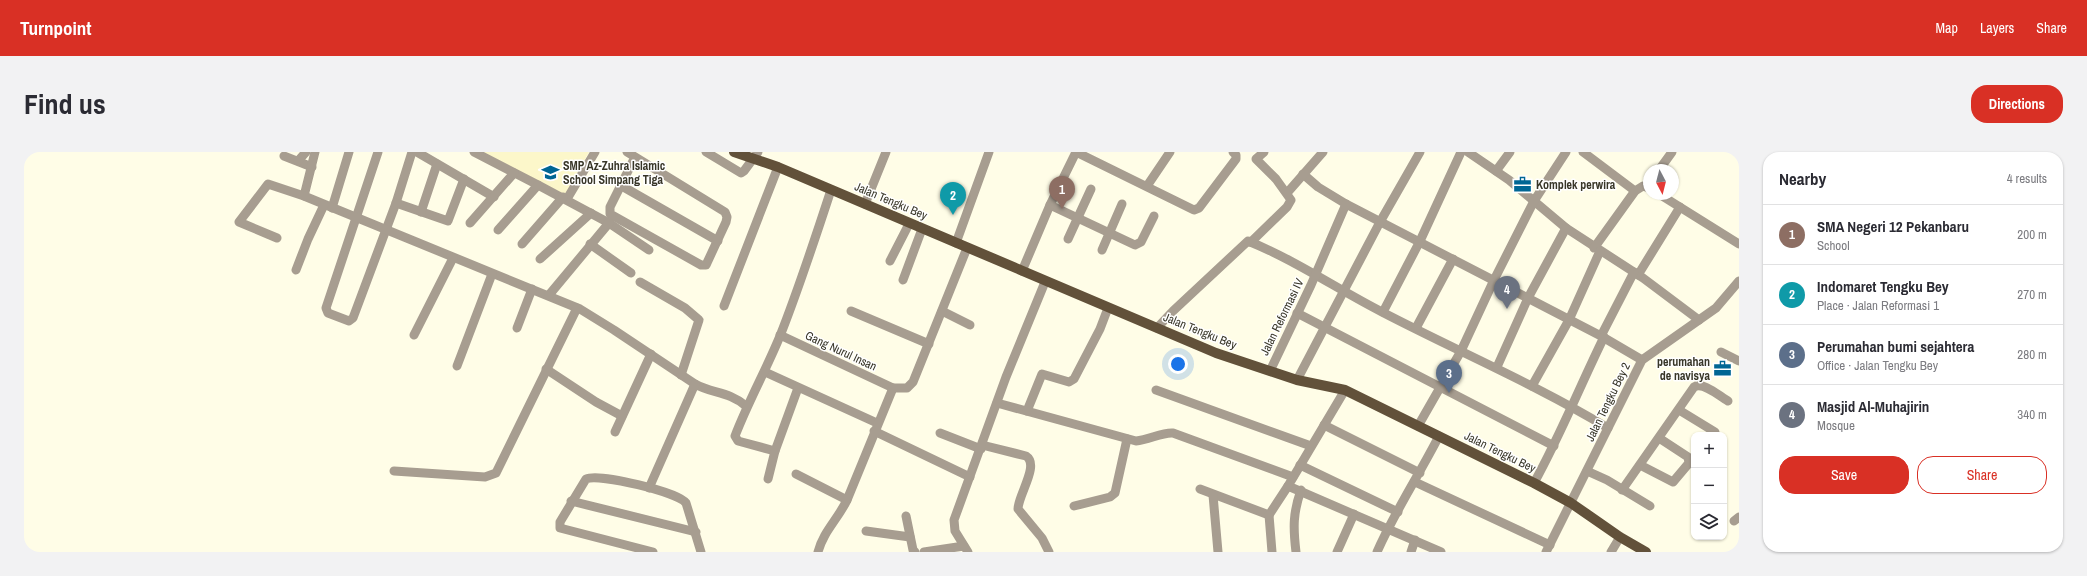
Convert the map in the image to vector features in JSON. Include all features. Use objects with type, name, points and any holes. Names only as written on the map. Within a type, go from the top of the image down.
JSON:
[{"type":"main road","name":"Jalan Tengku Bey","points":[[734,152],[755,155],[778,167],[1045,282],[1216,353],[1297,380],[1345,390],[1534,483],[1571,503],[1620,537],[1646,552]]},
{"type":"street","points":[[298,161],[306,152]]},
{"type":"street","points":[[304,196],[316,152]]},
{"type":"street","points":[[296,270],[308,239],[328,206],[349,152]]},
{"type":"street","points":[[378,152],[326,308],[328,313],[349,321],[352,319],[396,203],[412,152]]},
{"type":"street","points":[[417,152],[494,196]]},
{"type":"street","points":[[474,152],[565,198],[609,223],[649,250]]},
{"type":"street","points":[[522,244],[565,198],[595,152]]},
{"type":"street","points":[[706,152],[741,173],[755,155]]},
{"type":"street","points":[[865,204],[886,152]]},
{"type":"street","points":[[956,243],[989,152]]},
{"type":"street","points":[[1022,271],[1050,205],[1076,152],[1191,209],[1197,209],[1236,159],[1233,152]]},
{"type":"street","points":[[1147,186],[1170,152]]},
{"type":"street","points":[[1251,242],[1290,204],[1291,200],[1287,193],[1253,155],[1264,152]]},
{"type":"street","points":[[1287,193],[1323,152]]},
{"type":"street","points":[[1297,380],[1380,222],[1420,152]]},
{"type":"street","points":[[1383,312],[1420,241],[1461,152]]},
{"type":"street","points":[[1468,152],[1496,171],[1566,228],[1597,250],[1636,274],[1699,320]]},
{"type":"street","points":[[1496,171],[1510,152]]},
{"type":"street","points":[[1583,152],[1636,191]]},
{"type":"street","points":[[1663,164],[1672,152]]},
{"type":"street","points":[[1418,426],[1461,350],[1534,201],[1564,153]]},
{"type":"street","points":[[631,154],[725,212],[727,217],[707,264],[701,265],[613,216],[610,212],[610,207],[620,185],[631,154]]},
{"type":"street","points":[[284,156],[312,167]]},
{"type":"street","points":[[421,212],[437,164]]},
{"type":"street","points":[[724,306],[778,167]]},
{"type":"street","points":[[470,223],[514,173]]},
{"type":"street","points":[[1304,174],[1318,187],[1346,204],[1420,241],[1602,337],[1642,360]]},
{"type":"street","points":[[396,203],[448,221],[464,179]]},
{"type":"street","points":[[277,238],[240,222],[268,184],[304,196],[577,308],[651,354],[694,384],[706,390],[724,393],[738,399],[746,406]]},
{"type":"street","points":[[498,230],[538,185]]},
{"type":"street","points":[[620,185],[718,240]]},
{"type":"street","points":[[1532,386],[1569,320],[1597,250],[1636,191],[1640,187],[1643,187]]},
{"type":"street","points":[[1068,239],[1079,218],[1091,189]]},
{"type":"street","points":[[776,451],[736,440],[735,436],[746,406],[764,372],[800,284],[831,190]]},
{"type":"street","points":[[1669,200],[1739,244]]},
{"type":"street","points":[[1102,250],[1122,204]]},
{"type":"street","name":"Jalan Reformasi IV","points":[[1270,371],[1316,274],[1346,204]]},
{"type":"street","points":[[1050,205],[1135,245],[1140,244],[1154,216]]},
{"type":"street","points":[[1534,483],[1554,446],[1602,337],[1636,274],[1680,207]]},
{"type":"street","points":[[540,259],[591,213]]},
{"type":"street","points":[[549,296],[590,244],[609,223]]},
{"type":"street","points":[[890,261],[910,224]]},
{"type":"street","points":[[1496,367],[1528,298],[1566,228]]},
{"type":"street","points":[[903,280],[922,229]]},
{"type":"street","points":[[1157,328],[1246,242],[1251,242],[1316,274],[1383,312],[1571,405],[1608,428]]},
{"type":"street","points":[[590,244],[631,274]]},
{"type":"street","points":[[818,552],[824,534],[842,510],[847,500],[893,388],[907,388],[911,386],[967,248]]},
{"type":"street","points":[[414,335],[454,258]]},
{"type":"street","points":[[1416,328],[1453,259]]},
{"type":"street","points":[[457,366],[492,274]]},
{"type":"street","name":"Jalan Tengku Bey 2","points":[[1548,549],[1642,360],[1699,320],[1726,298],[1739,281]]},
{"type":"street","points":[[640,282],[685,308],[699,320],[681,375]]},
{"type":"street","points":[[924,552],[966,549],[955,531],[954,523],[970,477],[1045,282]]},
{"type":"street","points":[[517,328],[532,289]]},
{"type":"street","points":[[394,471],[485,477],[496,473],[546,368],[577,308]]},
{"type":"street","points":[[1028,411],[1042,374],[1069,382],[1074,379],[1100,329],[1108,308]]},
{"type":"street","points":[[851,311],[929,344]]},
{"type":"street","points":[[942,311],[970,325]]},
{"type":"street","points":[[1297,313],[1441,386],[1554,446]]},
{"type":"street","name":"Gang Nurul Insan","points":[[780,335],[893,388]]},
{"type":"street","points":[[1722,352],[1739,361]]},
{"type":"street","points":[[615,432],[651,354]]},
{"type":"street","points":[[546,368],[596,402],[622,416]]},
{"type":"street","points":[[764,372],[876,427],[970,477]]},
{"type":"street","points":[[649,488],[694,384]]},
{"type":"street","points":[[1622,490],[1694,387],[1697,385],[1703,386],[1728,401]]},
{"type":"street","points":[[768,479],[798,388]]},
{"type":"street","points":[[1156,390],[1311,446]]},
{"type":"street","points":[[1272,552],[1269,515],[1345,390]]},
{"type":"street","points":[[998,403],[1127,439],[1144,440],[1172,433],[1293,477]]},
{"type":"street","points":[[1679,410],[1715,432]]},
{"type":"street","points":[[1324,425],[1420,474]]},
{"type":"street","points":[[940,433],[982,447],[1026,456],[1030,460],[1032,467],[1019,502],[1018,509],[1042,538],[1050,552]]},
{"type":"street","points":[[1377,552],[1387,528],[1420,474],[1439,436]]},
{"type":"street","points":[[1640,465],[1673,482],[1689,462],[1688,457],[1659,438]]},
{"type":"street","points":[[1074,506],[1110,497],[1116,493],[1127,439]]},
{"type":"street","points":[[1300,465],[1398,512]]},
{"type":"street","points":[[1587,471],[1607,480],[1650,506]]},
{"type":"street","points":[[796,474],[847,500]]},
{"type":"street","points":[[654,552],[561,529],[559,526],[560,522],[582,482],[590,477],[598,477],[649,488],[684,501],[696,532],[701,552]]},
{"type":"street","points":[[1415,482],[1548,549]]},
{"type":"street","points":[[1288,486],[1301,490],[1441,552]]},
{"type":"street","points":[[1200,490],[1269,515]]},
{"type":"street","points":[[1296,552],[1294,513],[1301,490]]},
{"type":"street","points":[[1214,495],[1218,552]]},
{"type":"street","points":[[571,501],[696,532]]},
{"type":"street","points":[[1337,552],[1354,514]]},
{"type":"street","points":[[906,516],[913,550],[915,552]]},
{"type":"street","points":[[866,531],[910,537]]},
{"type":"street","points":[[1611,552],[1620,537]]},
{"type":"street","points":[[1411,552],[1415,540]]},
{"type":"shaded area","name":"SMP Az-Zuhra Islamic School Simpang Tiga","points":[[481,152],[589,152],[565,195]]},
{"type":"place","name":"SMP Az-Zuhra Islamic School Simpang Tiga","points":[[550,173]]},
{"type":"place","name":"Komplek perwira","points":[[1523,185]]},
{"type":"place","name":"SMA Negeri 12 Pekanbaru","points":[[1062,209]]},
{"type":"place","name":"Indomaret Tengku Bey","points":[[953,215]]},
{"type":"place","name":"Masjid Al-Muhajirin","points":[[1507,309]]},
{"type":"place","name":"perumahan de navisya","points":[[1723,369]]},
{"type":"place","name":"Perumahan bumi sejahtera","points":[[1449,393]]}]
